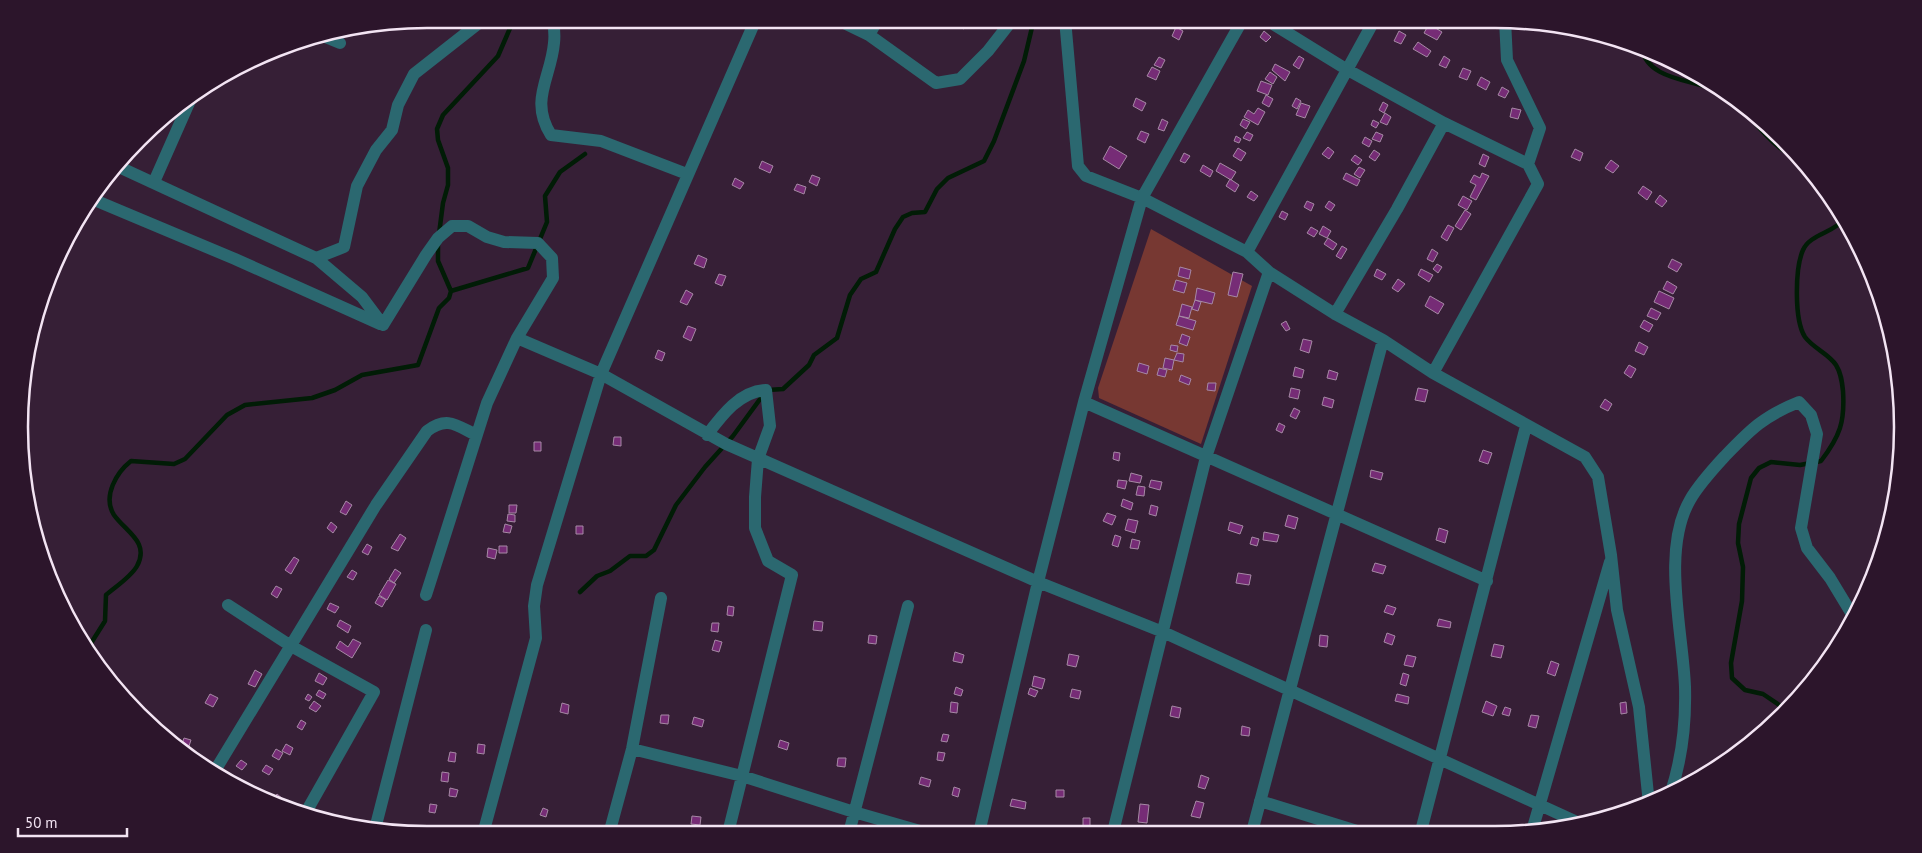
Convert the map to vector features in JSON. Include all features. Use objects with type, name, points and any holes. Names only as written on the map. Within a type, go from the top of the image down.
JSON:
[{"type":"street","points":[[316,258],[344,247],[357,186],[376,150],[392,130],[398,105],[414,74],[473,28]]},
{"type":"street","points":[[553,28],[554,43],[542,93],[540,112],[550,135],[602,141],[686,174]]},
{"type":"street","points":[[485,826],[536,638],[534,606],[537,585],[601,374],[686,174],[752,28]]},
{"type":"street","points":[[855,28],[869,35],[936,83],[948,83],[960,79],[988,51],[1006,28]]},
{"type":"street","points":[[869,35],[873,28]]},
{"type":"street","points":[[1067,28],[1078,166],[1086,176],[1142,198],[1247,252],[1269,272],[1335,314],[1382,340],[1432,373],[1585,457],[1598,477],[1612,555],[1617,610],[1639,707],[1649,795]]},
{"type":"street","points":[[981,826],[1038,582],[1084,402],[1142,198],[1238,28]]},
{"type":"street","points":[[1280,28],[1346,69],[1444,123],[1528,164],[1538,184],[1432,373]]},
{"type":"street","points":[[1247,252],[1370,28]]},
{"type":"street","points":[[1505,28],[1507,60],[1540,128],[1528,164]]},
{"type":"street","points":[[330,39],[340,44]]},
{"type":"street","points":[[154,182],[187,108]]},
{"type":"street","points":[[1335,314],[1397,209],[1444,123]]},
{"type":"street","points":[[123,169],[316,258],[362,297],[383,325]]},
{"type":"street","points":[[97,202],[235,259],[383,325]]},
{"type":"street","points":[[383,325],[438,238],[452,226],[468,226],[486,237],[504,242],[538,243],[552,258],[553,278],[517,338],[476,435],[426,595]]},
{"type":"street","points":[[1114,826],[1206,457],[1269,272]]},
{"type":"street","points":[[517,338],[601,374],[707,435],[758,459],[1038,582],[1163,632],[1569,819]]},
{"type":"street","points":[[1254,826],[1382,340]]},
{"type":"street","points":[[707,435],[724,412],[752,390],[766,390],[770,426],[758,459],[754,497],[756,528],[768,561],[792,575],[730,826]]},
{"type":"street","points":[[1084,402],[1487,582]]},
{"type":"street","points":[[1674,783],[1679,768],[1684,728],[1685,687],[1676,602],[1677,538],[1690,500],[1720,462],[1754,426],[1778,411],[1799,402],[1811,415],[1817,434],[1801,528],[1807,548],[1830,578],[1849,610]]},
{"type":"street","points":[[218,766],[376,505],[427,430],[438,423],[450,422],[476,435]]},
{"type":"street","points":[[1422,826],[1526,426]]},
{"type":"street","points":[[1534,824],[1612,555]]},
{"type":"street","points":[[611,826],[632,749],[661,598]]},
{"type":"street","points":[[228,605],[292,646],[374,692],[309,807]]},
{"type":"street","points":[[851,826],[908,606]]},
{"type":"street","points":[[377,822],[426,630]]},
{"type":"street","points":[[632,749],[742,776],[903,826]]},
{"type":"street","points":[[1260,801],[1341,826]]},
{"type":"shaded area","points":[[1151,229],[1252,286],[1201,444],[1099,398],[1098,388]]},
{"type":"building","points":[[1176,28],[1183,31],[1179,40],[1172,36]]},
{"type":"building","points":[[1427,28],[1436,28],[1442,32],[1437,40],[1424,33]]},
{"type":"building","points":[[1264,31],[1271,37],[1266,42],[1260,37]]},
{"type":"building","points":[[1399,31],[1406,35],[1401,44],[1394,41]]},
{"type":"building","points":[[1418,42],[1431,51],[1427,57],[1413,49]]},
{"type":"building","points":[[1299,56],[1304,59],[1299,69],[1293,65]]},
{"type":"building","points":[[1444,56],[1450,60],[1446,68],[1439,65]]},
{"type":"building","points":[[1159,57],[1165,60],[1161,68],[1154,65]]},
{"type":"building","points":[[1275,64],[1290,72],[1285,81],[1272,70]]},
{"type":"building","points":[[1152,67],[1160,71],[1156,80],[1147,76]]},
{"type":"building","points":[[1463,68],[1471,71],[1467,80],[1459,77]]},
{"type":"building","points":[[1270,72],[1277,77],[1273,84],[1265,79]]},
{"type":"building","points":[[1481,77],[1490,82],[1486,90],[1477,85]]},
{"type":"building","points":[[1261,81],[1272,85],[1268,95],[1257,91]]},
{"type":"building","points":[[1502,87],[1509,91],[1505,98],[1498,95]]},
{"type":"building","points":[[1266,95],[1273,99],[1269,107],[1262,103]]},
{"type":"building","points":[[1136,98],[1146,103],[1142,111],[1133,106]]},
{"type":"building","points":[[1296,98],[1301,101],[1297,109],[1292,106]]},
{"type":"building","points":[[1383,102],[1388,105],[1384,113],[1379,110]]},
{"type":"building","points":[[1301,103],[1310,106],[1305,118],[1296,115]]},
{"type":"building","points":[[1258,108],[1265,112],[1258,125],[1244,117],[1248,110],[1254,114]]},
{"type":"building","points":[[1512,108],[1521,110],[1518,119],[1510,117]]},
{"type":"building","points":[[1385,113],[1391,117],[1387,125],[1380,122]]},
{"type":"building","points":[[1162,119],[1168,122],[1164,131],[1158,129]]},
{"type":"building","points":[[1243,119],[1250,122],[1246,129],[1240,125]]},
{"type":"building","points":[[1373,120],[1379,123],[1376,128],[1371,125]]},
{"type":"building","points":[[1141,131],[1149,134],[1145,143],[1137,139]]},
{"type":"building","points":[[1247,132],[1253,135],[1250,141],[1243,138]]},
{"type":"building","points":[[1376,132],[1383,135],[1380,142],[1372,139]]},
{"type":"building","points":[[1236,136],[1241,139],[1239,143],[1234,141]]},
{"type":"building","points":[[1365,137],[1372,141],[1369,147],[1362,143]]},
{"type":"building","points":[[1110,146],[1127,156],[1119,169],[1103,159]]},
{"type":"building","points":[[1328,147],[1334,152],[1329,159],[1322,154]]},
{"type":"building","points":[[1238,148],[1246,153],[1241,161],[1233,156]]},
{"type":"building","points":[[1575,149],[1583,153],[1580,161],[1571,157]]},
{"type":"building","points":[[1374,150],[1380,154],[1375,161],[1369,157]]},
{"type":"building","points":[[1184,153],[1190,156],[1185,163],[1180,161]]},
{"type":"building","points":[[1483,154],[1489,157],[1485,167],[1479,164]]},
{"type":"building","points":[[1355,155],[1362,160],[1358,165],[1351,160]]},
{"type":"building","points":[[1611,160],[1619,166],[1613,173],[1605,168]]},
{"type":"building","points":[[762,161],[773,166],[770,173],[759,168]]},
{"type":"building","points":[[1220,163],[1236,172],[1231,180],[1216,171]]},
{"type":"building","points":[[1203,165],[1213,171],[1210,177],[1200,171]]},
{"type":"building","points":[[1359,167],[1365,170],[1360,178],[1354,174]]},
{"type":"building","points":[[1346,173],[1360,180],[1357,186],[1343,179]]},
{"type":"building","points":[[1482,173],[1489,176],[1476,200],[1470,197],[1476,185],[1470,182],[1474,175],[1480,178]]},
{"type":"building","points":[[812,175],[820,178],[817,186],[809,182]]},
{"type":"building","points":[[735,178],[744,183],[740,189],[732,185]]},
{"type":"building","points":[[1230,179],[1239,185],[1235,192],[1226,186]]},
{"type":"building","points":[[797,184],[806,187],[804,194],[794,190]]},
{"type":"building","points":[[1643,186],[1652,192],[1647,200],[1638,193]]},
{"type":"building","points":[[1251,191],[1258,196],[1254,201],[1247,197]]},
{"type":"building","points":[[1660,195],[1667,201],[1662,207],[1655,202]]},
{"type":"building","points":[[1463,196],[1472,201],[1467,210],[1458,205]]},
{"type":"building","points":[[1307,201],[1314,204],[1311,211],[1304,207]]},
{"type":"building","points":[[1329,201],[1335,205],[1331,211],[1325,207]]},
{"type":"building","points":[[1465,210],[1471,214],[1461,230],[1455,226]]},
{"type":"building","points":[[1282,211],[1288,214],[1285,220],[1279,217]]},
{"type":"building","points":[[1448,225],[1454,228],[1447,241],[1441,237]]},
{"type":"building","points":[[1323,226],[1331,231],[1327,238],[1319,234]]},
{"type":"building","points":[[1311,227],[1318,231],[1314,237],[1307,233]]},
{"type":"building","points":[[1328,238],[1337,244],[1333,250],[1324,244]]},
{"type":"building","points":[[1342,246],[1347,249],[1341,259],[1336,256]]},
{"type":"building","points":[[1432,249],[1438,253],[1433,262],[1427,259]]},
{"type":"building","points":[[698,255],[707,259],[704,268],[694,264]]},
{"type":"building","points":[[1672,259],[1682,264],[1677,272],[1668,267]]},
{"type":"building","points":[[1437,264],[1442,267],[1438,273],[1433,269]]},
{"type":"building","points":[[1180,267],[1191,270],[1189,279],[1178,276]]},
{"type":"building","points":[[1377,269],[1386,274],[1382,280],[1374,276]]},
{"type":"building","points":[[1421,269],[1433,275],[1429,282],[1418,275]]},
{"type":"building","points":[[1233,272],[1243,274],[1237,297],[1228,295]]},
{"type":"building","points":[[719,274],[726,276],[722,286],[715,283]]},
{"type":"building","points":[[1398,279],[1405,284],[1398,292],[1392,288]]},
{"type":"building","points":[[1176,280],[1187,283],[1184,293],[1173,290]]},
{"type":"building","points":[[1667,281],[1677,287],[1673,294],[1663,289]]},
{"type":"building","points":[[1197,288],[1215,293],[1212,304],[1195,300]]},
{"type":"building","points":[[686,290],[693,294],[687,305],[680,302]]},
{"type":"building","points":[[1659,291],[1674,298],[1669,309],[1654,302]]},
{"type":"building","points":[[1430,296],[1444,304],[1438,314],[1425,306]]},
{"type":"building","points":[[1195,300],[1201,302],[1198,311],[1192,309]]},
{"type":"building","points":[[1182,304],[1192,307],[1189,318],[1179,316]]},
{"type":"building","points":[[1651,308],[1661,313],[1657,320],[1647,316]]},
{"type":"building","points":[[1179,316],[1196,321],[1193,330],[1176,325]]},
{"type":"building","points":[[1644,320],[1653,325],[1649,332],[1640,327]]},
{"type":"building","points":[[1286,321],[1290,329],[1286,331],[1281,324]]},
{"type":"building","points":[[688,326],[696,329],[691,341],[683,337]]},
{"type":"building","points":[[1182,334],[1190,337],[1187,346],[1179,343]]},
{"type":"building","points":[[1303,339],[1312,341],[1309,353],[1300,350]]},
{"type":"building","points":[[1639,342],[1648,347],[1644,355],[1635,351]]},
{"type":"building","points":[[1171,345],[1178,346],[1177,352],[1170,350]]},
{"type":"building","points":[[658,350],[665,353],[662,361],[655,358]]},
{"type":"building","points":[[1177,353],[1184,354],[1183,362],[1174,360]]},
{"type":"building","points":[[1165,358],[1174,360],[1172,370],[1163,368]]},
{"type":"building","points":[[1139,363],[1149,366],[1147,374],[1137,371]]},
{"type":"building","points":[[1629,365],[1636,369],[1631,378],[1624,373]]},
{"type":"building","points":[[1295,367],[1304,370],[1302,378],[1293,376]]},
{"type":"building","points":[[1159,368],[1167,370],[1165,377],[1157,375]]},
{"type":"building","points":[[1329,370],[1338,373],[1336,380],[1327,378]]},
{"type":"building","points":[[1181,375],[1191,379],[1189,385],[1179,381]]},
{"type":"building","points":[[1208,383],[1216,383],[1215,391],[1207,390]]},
{"type":"building","points":[[1291,388],[1300,390],[1298,399],[1289,397]]},
{"type":"building","points":[[1418,388],[1428,390],[1425,402],[1415,400]]},
{"type":"building","points":[[1324,397],[1334,400],[1332,408],[1322,405]]},
{"type":"building","points":[[1605,399],[1612,404],[1608,411],[1600,407]]},
{"type":"building","points":[[1294,408],[1300,411],[1296,419],[1290,416]]},
{"type":"building","points":[[1279,423],[1285,426],[1282,433],[1276,430]]},
{"type":"building","points":[[614,437],[621,437],[621,446],[613,445]]},
{"type":"building","points":[[534,442],[541,442],[541,451],[534,451]]},
{"type":"building","points":[[1483,450],[1492,453],[1488,464],[1479,461]]},
{"type":"building","points":[[1114,452],[1120,453],[1119,461],[1113,459]]},
{"type":"building","points":[[1371,470],[1383,473],[1381,480],[1370,477]]},
{"type":"building","points":[[1131,473],[1142,476],[1140,483],[1129,481]]},
{"type":"building","points":[[1118,480],[1127,481],[1125,489],[1117,487]]},
{"type":"building","points":[[1151,480],[1162,482],[1160,490],[1149,487]]},
{"type":"building","points":[[1138,486],[1145,487],[1144,496],[1136,495]]},
{"type":"building","points":[[1123,499],[1133,503],[1131,510],[1121,506]]},
{"type":"building","points":[[346,501],[352,505],[346,515],[340,512]]},
{"type":"building","points":[[509,505],[517,505],[516,513],[509,513]]},
{"type":"building","points":[[1151,505],[1158,507],[1156,516],[1149,514]]},
{"type":"building","points":[[1107,513],[1116,516],[1112,525],[1103,521]]},
{"type":"building","points":[[508,514],[515,515],[515,522],[507,521]]},
{"type":"building","points":[[1288,515],[1298,518],[1295,529],[1285,526]]},
{"type":"building","points":[[1128,519],[1138,521],[1135,533],[1125,530]]},
{"type":"building","points":[[331,522],[337,527],[333,533],[327,528]]},
{"type":"building","points":[[1230,522],[1243,526],[1240,534],[1228,530]]},
{"type":"building","points":[[505,524],[512,526],[510,533],[503,532]]},
{"type":"building","points":[[576,526],[583,526],[583,534],[576,534]]},
{"type":"building","points":[[1439,528],[1448,531],[1445,543],[1436,540]]},
{"type":"building","points":[[1264,532],[1279,535],[1277,542],[1263,540]]},
{"type":"building","points":[[400,534],[406,538],[398,551],[391,548]]},
{"type":"building","points":[[1115,535],[1121,537],[1118,547],[1112,545]]},
{"type":"building","points":[[1252,537],[1259,539],[1257,546],[1250,544]]},
{"type":"building","points":[[1132,539],[1140,541],[1138,549],[1130,548]]},
{"type":"building","points":[[367,544],[372,547],[368,555],[362,552]]},
{"type":"building","points":[[499,546],[507,546],[507,553],[499,553]]},
{"type":"building","points":[[488,548],[497,550],[495,559],[487,557]]},
{"type":"building","points":[[294,557],[299,560],[291,574],[285,570]]},
{"type":"building","points":[[1375,563],[1386,566],[1383,574],[1372,571]]},
{"type":"building","points":[[395,569],[401,573],[394,583],[389,579]]},
{"type":"building","points":[[352,570],[357,573],[353,580],[347,577]]},
{"type":"building","points":[[1238,573],[1251,575],[1249,585],[1236,583]]},
{"type":"building","points":[[388,580],[396,584],[387,600],[379,595]]},
{"type":"building","points":[[276,586],[282,589],[277,598],[271,594]]},
{"type":"building","points":[[379,596],[386,600],[382,607],[375,603]]},
{"type":"building","points":[[330,603],[339,607],[335,613],[327,609]]},
{"type":"building","points":[[1387,605],[1396,608],[1393,615],[1384,612]]},
{"type":"building","points":[[728,606],[734,607],[733,616],[727,615]]},
{"type":"building","points":[[1439,619],[1451,622],[1450,628],[1437,626]]},
{"type":"building","points":[[340,620],[351,626],[348,633],[337,626]]},
{"type":"building","points":[[814,621],[823,622],[822,631],[813,630]]},
{"type":"building","points":[[712,623],[719,623],[718,632],[711,631]]},
{"type":"building","points":[[1387,633],[1395,636],[1392,645],[1384,642]]},
{"type":"building","points":[[869,635],[877,636],[876,644],[868,643]]},
{"type":"building","points":[[1320,635],[1328,636],[1327,647],[1319,646]]},
{"type":"building","points":[[353,639],[361,643],[352,658],[336,648],[340,641],[348,647]]},
{"type":"building","points":[[715,640],[722,642],[719,652],[712,650]]},
{"type":"building","points":[[1494,644],[1504,646],[1501,658],[1491,656]]},
{"type":"building","points":[[955,652],[964,655],[962,663],[953,661]]},
{"type":"building","points":[[1069,654],[1079,656],[1076,667],[1067,665]]},
{"type":"building","points":[[1407,655],[1416,657],[1413,667],[1404,665]]},
{"type":"building","points":[[1551,661],[1559,664],[1555,676],[1547,673]]},
{"type":"building","points":[[255,670],[262,674],[255,687],[248,684]]},
{"type":"building","points":[[319,673],[327,678],[323,685],[315,681]]},
{"type":"building","points":[[1403,673],[1409,675],[1406,686],[1400,684]]},
{"type":"building","points":[[1034,676],[1045,679],[1042,689],[1032,686]]},
{"type":"building","points":[[956,687],[963,690],[961,696],[954,694]]},
{"type":"building","points":[[1030,688],[1038,691],[1035,697],[1028,694]]},
{"type":"building","points":[[1072,689],[1081,691],[1079,699],[1070,697]]},
{"type":"building","points":[[319,690],[326,694],[323,699],[316,695]]},
{"type":"building","points":[[210,694],[218,698],[213,707],[205,703]]},
{"type":"building","points":[[308,694],[312,697],[309,701],[305,699]]},
{"type":"building","points":[[1397,694],[1409,697],[1408,704],[1395,701]]},
{"type":"building","points":[[314,701],[321,706],[316,712],[309,708]]},
{"type":"building","points":[[1486,701],[1497,706],[1493,716],[1482,712]]},
{"type":"building","points":[[951,702],[958,703],[957,713],[950,712]]},
{"type":"building","points":[[1626,702],[1627,713],[1621,714],[1620,703]]},
{"type":"building","points":[[562,703],[569,705],[568,714],[560,712]]},
{"type":"building","points":[[1172,706],[1181,708],[1179,718],[1170,716]]},
{"type":"building","points":[[1505,707],[1511,709],[1509,716],[1502,714]]},
{"type":"building","points":[[661,715],[669,715],[668,724],[660,723]]},
{"type":"building","points":[[1531,715],[1539,716],[1536,728],[1528,726]]},
{"type":"building","points":[[694,717],[704,720],[702,727],[692,724]]},
{"type":"building","points":[[301,720],[306,723],[302,730],[297,727]]},
{"type":"building","points":[[1242,726],[1250,728],[1249,736],[1241,735]]},
{"type":"building","points":[[943,734],[949,735],[947,742],[941,741]]},
{"type":"building","points":[[184,738],[191,740],[189,746],[183,742]]},
{"type":"building","points":[[780,740],[789,743],[787,750],[778,747]]},
{"type":"building","points":[[286,744],[293,748],[290,755],[282,751]]},
{"type":"building","points":[[478,744],[485,745],[484,754],[477,753]]},
{"type":"building","points":[[276,749],[283,753],[279,760],[272,756]]},
{"type":"building","points":[[450,752],[456,753],[455,762],[448,761]]},
{"type":"building","points":[[938,752],[945,753],[943,761],[937,760]]},
{"type":"building","points":[[838,758],[846,758],[845,767],[837,766]]},
{"type":"building","points":[[241,760],[247,764],[242,770],[236,766]]},
{"type":"building","points":[[266,765],[273,769],[269,775],[262,771]]},
{"type":"building","points":[[442,772],[449,773],[448,782],[441,781]]},
{"type":"building","points":[[1201,775],[1209,778],[1205,789],[1198,787]]},
{"type":"building","points":[[921,777],[931,780],[929,787],[919,784]]},
{"type":"building","points":[[954,787],[960,789],[958,797],[952,795]]},
{"type":"building","points":[[450,788],[458,790],[456,797],[449,796]]},
{"type":"building","points":[[1056,790],[1064,790],[1064,797],[1056,797]]},
{"type":"building","points":[[1012,799],[1026,802],[1025,809],[1010,806]]},
{"type":"building","points":[[1196,801],[1204,803],[1200,818],[1191,816]]},
{"type":"building","points":[[430,804],[437,805],[435,813],[429,812]]},
{"type":"building","points":[[1140,804],[1149,805],[1147,823],[1138,822]]},
{"type":"building","points":[[543,808],[548,810],[546,817],[540,815]]},
{"type":"building","points":[[692,816],[701,817],[700,825],[691,824]]},
{"type":"building","points":[[1083,818],[1090,818],[1090,826],[1083,826]]},
{"type":"waterway","points":[[439,234],[443,203],[448,185],[448,168],[438,140],[437,129],[443,115],[498,56],[510,28]]},
{"type":"waterway","points":[[768,390],[783,389],[809,365],[814,355],[837,338],[850,295],[861,279],[876,272],[895,229],[903,217],[912,213],[925,212],[937,189],[948,178],[984,161],[994,141],[1024,61],[1032,28]]},
{"type":"waterway","points":[[1645,57],[1653,67],[1662,73],[1703,86]]},
{"type":"waterway","points":[[1759,127],[1784,151]]},
{"type":"waterway","points":[[451,291],[528,268],[547,222],[545,196],[560,172],[585,154]]},
{"type":"waterway","points":[[1781,706],[1763,694],[1745,690],[1732,678],[1731,663],[1742,601],[1743,567],[1738,543],[1739,524],[1751,478],[1759,468],[1771,462],[1800,465],[1821,461],[1833,444],[1840,428],[1843,412],[1843,387],[1838,368],[1833,361],[1805,337],[1801,329],[1797,307],[1798,269],[1803,250],[1811,240],[1839,224]]},
{"type":"waterway","points":[[91,642],[105,621],[106,595],[131,574],[140,558],[141,550],[139,544],[114,515],[111,508],[110,492],[121,471],[131,461],[174,464],[185,459],[227,415],[245,405],[312,398],[335,390],[362,375],[418,365],[439,308],[449,298],[451,291],[438,261],[438,244]]},
{"type":"waterway","points":[[580,592],[597,576],[610,571],[630,556],[646,556],[654,550],[676,505],[705,467],[733,436],[763,395]]}]
